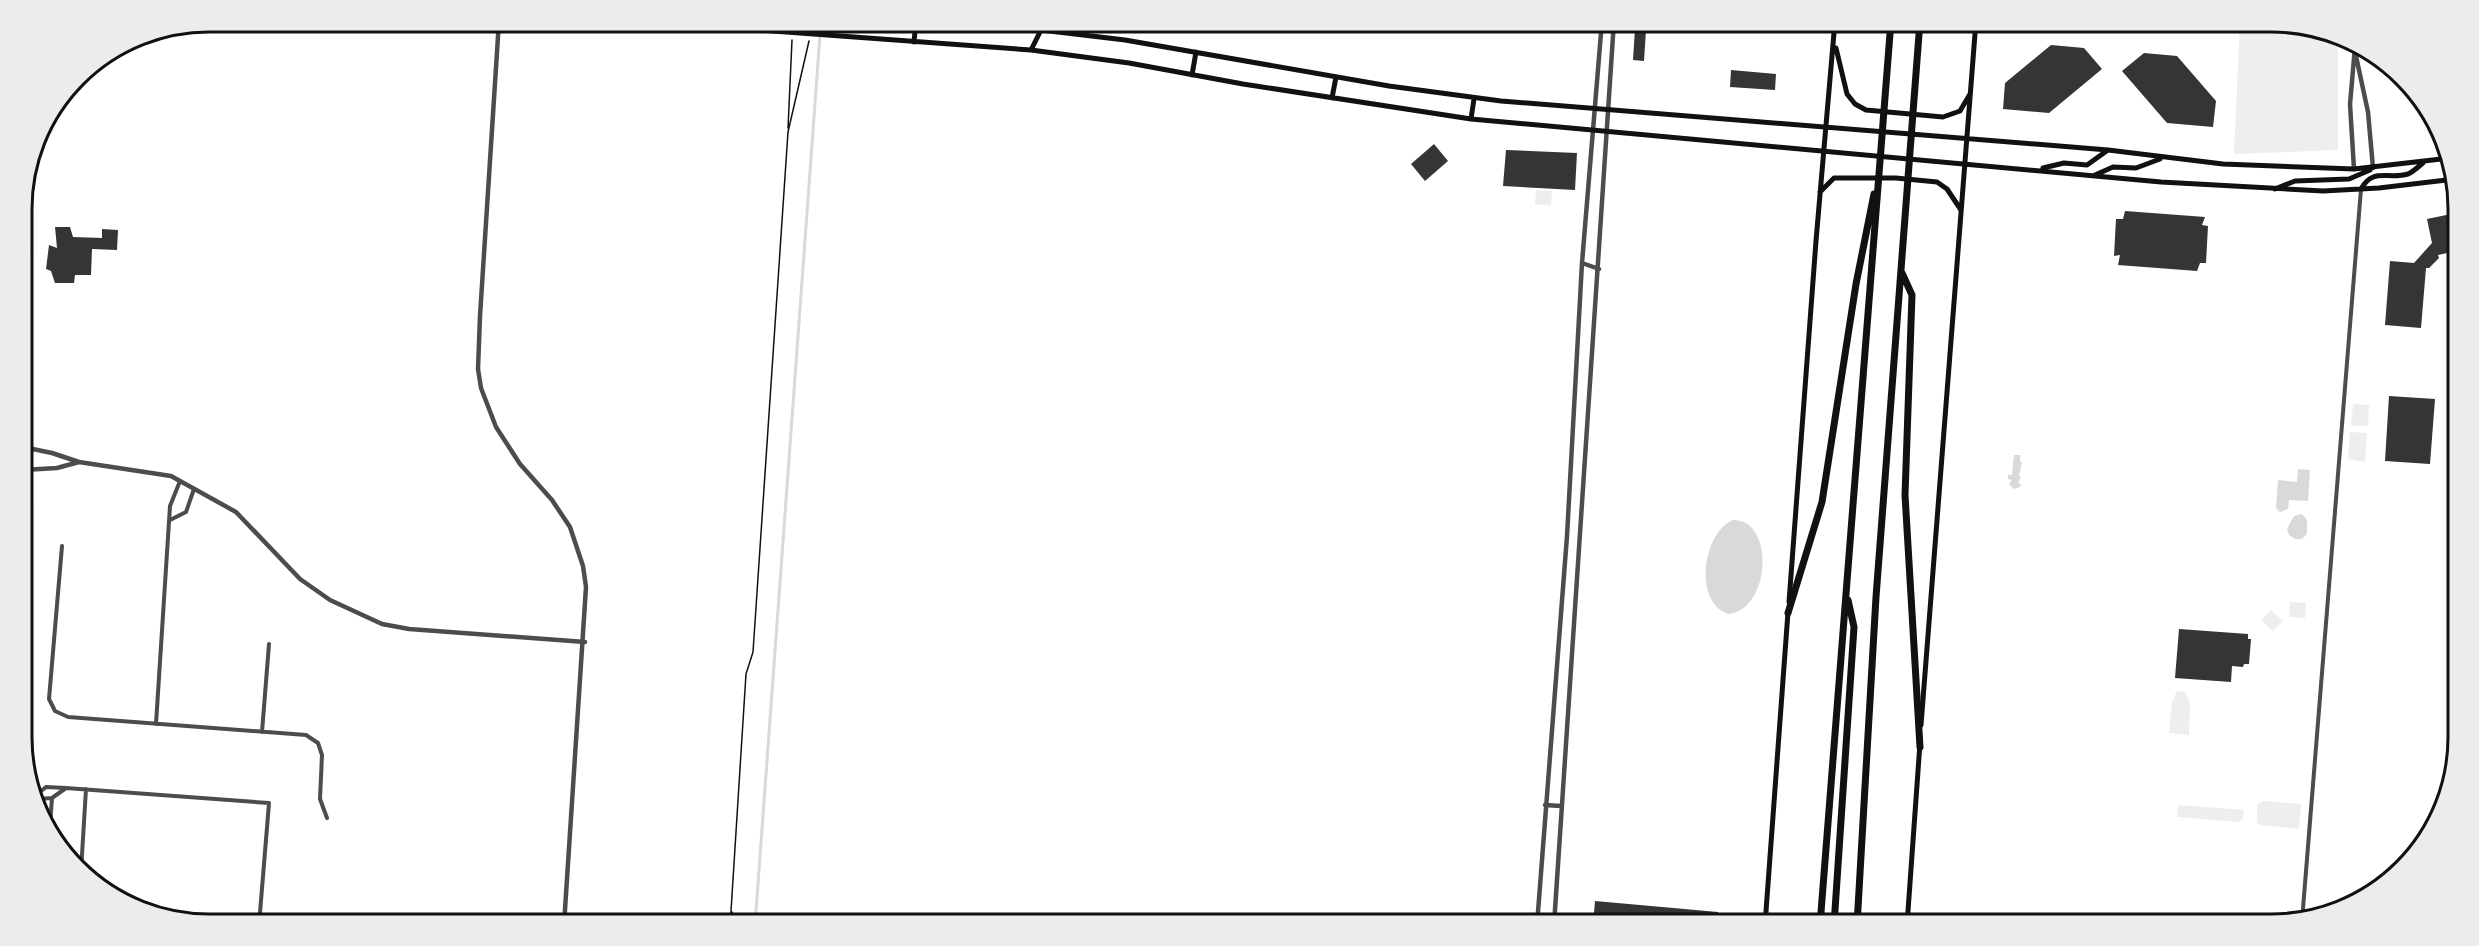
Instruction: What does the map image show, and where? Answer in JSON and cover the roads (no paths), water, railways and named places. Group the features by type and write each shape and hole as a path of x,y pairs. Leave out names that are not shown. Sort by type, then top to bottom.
{"highway":[{"path":"1821,914 1875,198 1890,32"},
{"path":"1858,914 1876,597 1919,32"},
{"path":"1788,613 1822,502 1856,284 1875,198"},
{"path":"1901,270 1912,295 1905,495 1920,747"},
{"path":"1835,914 1854,627 1846,592"}],"main road":[{"path":"787,32 1031,50 1129,63 1471,120 1824,152 2161,182 2273,189 2361,189 2445,180"},
{"path":"915,32 915,42"},
{"path":"1031,50 1040,32"},
{"path":"1058,32 1125,40 1474,99 2108,150 2223,164 2354,170 2440,160"},
{"path":"1766,914 1820,192 1834,32"},
{"path":"1908,914 1975,32"},
{"path":"1834,43 1842,67 1846,94 1854,104 1866,110 1943,117 1960,111 1971,94"},
{"path":"1192,75 1196,52"},
{"path":"1332,98 1336,77"},
{"path":"1471,120 1474,99"},
{"path":"2037,170 2064,163 2087,165 2108,150"},
{"path":"2094,175 2113,167 2136,168 2162,158"},
{"path":"2361,189 2366,180 2373,176 2409,174 2425,162"},
{"path":"2273,189 2295,181 2349,179 2373,168"},
{"path":"1820,192 1834,178 1896,178 1937,182 1947,189 1961,210"}],"street":[{"path":"498,32 480,316 478,369 481,388 496,427 520,464 552,500 570,527 583,566 586,587 585,642 565,914"},
{"path":"1538,914 1567,536 1582,263 1601,32"},
{"path":"1555,914 1614,32"},
{"path":"2354,170 2350,104 2355,53"},
{"path":"2356,54 2368,112 2373,168"},
{"path":"2303,911 2361,189"},
{"path":"1582,263 1599,270"},
{"path":"1574,421 1589,422"},
{"path":"32,449 79,462 171,476 236,512 300,579 330,600 382,624 409,629 585,642"},
{"path":"32,469 57,468 79,462"},
{"path":"156,724 170,506 180,481"},
{"path":"170,520 186,512 194,489"},
{"path":"1567,536 1580,537"},
{"path":"62,546 49,699 55,711 68,717 306,735 318,743 322,755 320,799 327,818"},
{"path":"262,732 269,644"},
{"path":"1556,676 1570,678"},
{"path":"40,793 46,787 269,803 260,914"},
{"path":"42,797 52,798 66,788"},
{"path":"82,861 86,789"},
{"path":"51,817 52,798"},
{"path":"1545,805 1561,806"}],"waterway":[{"path":"756,914 820,32"}]}
